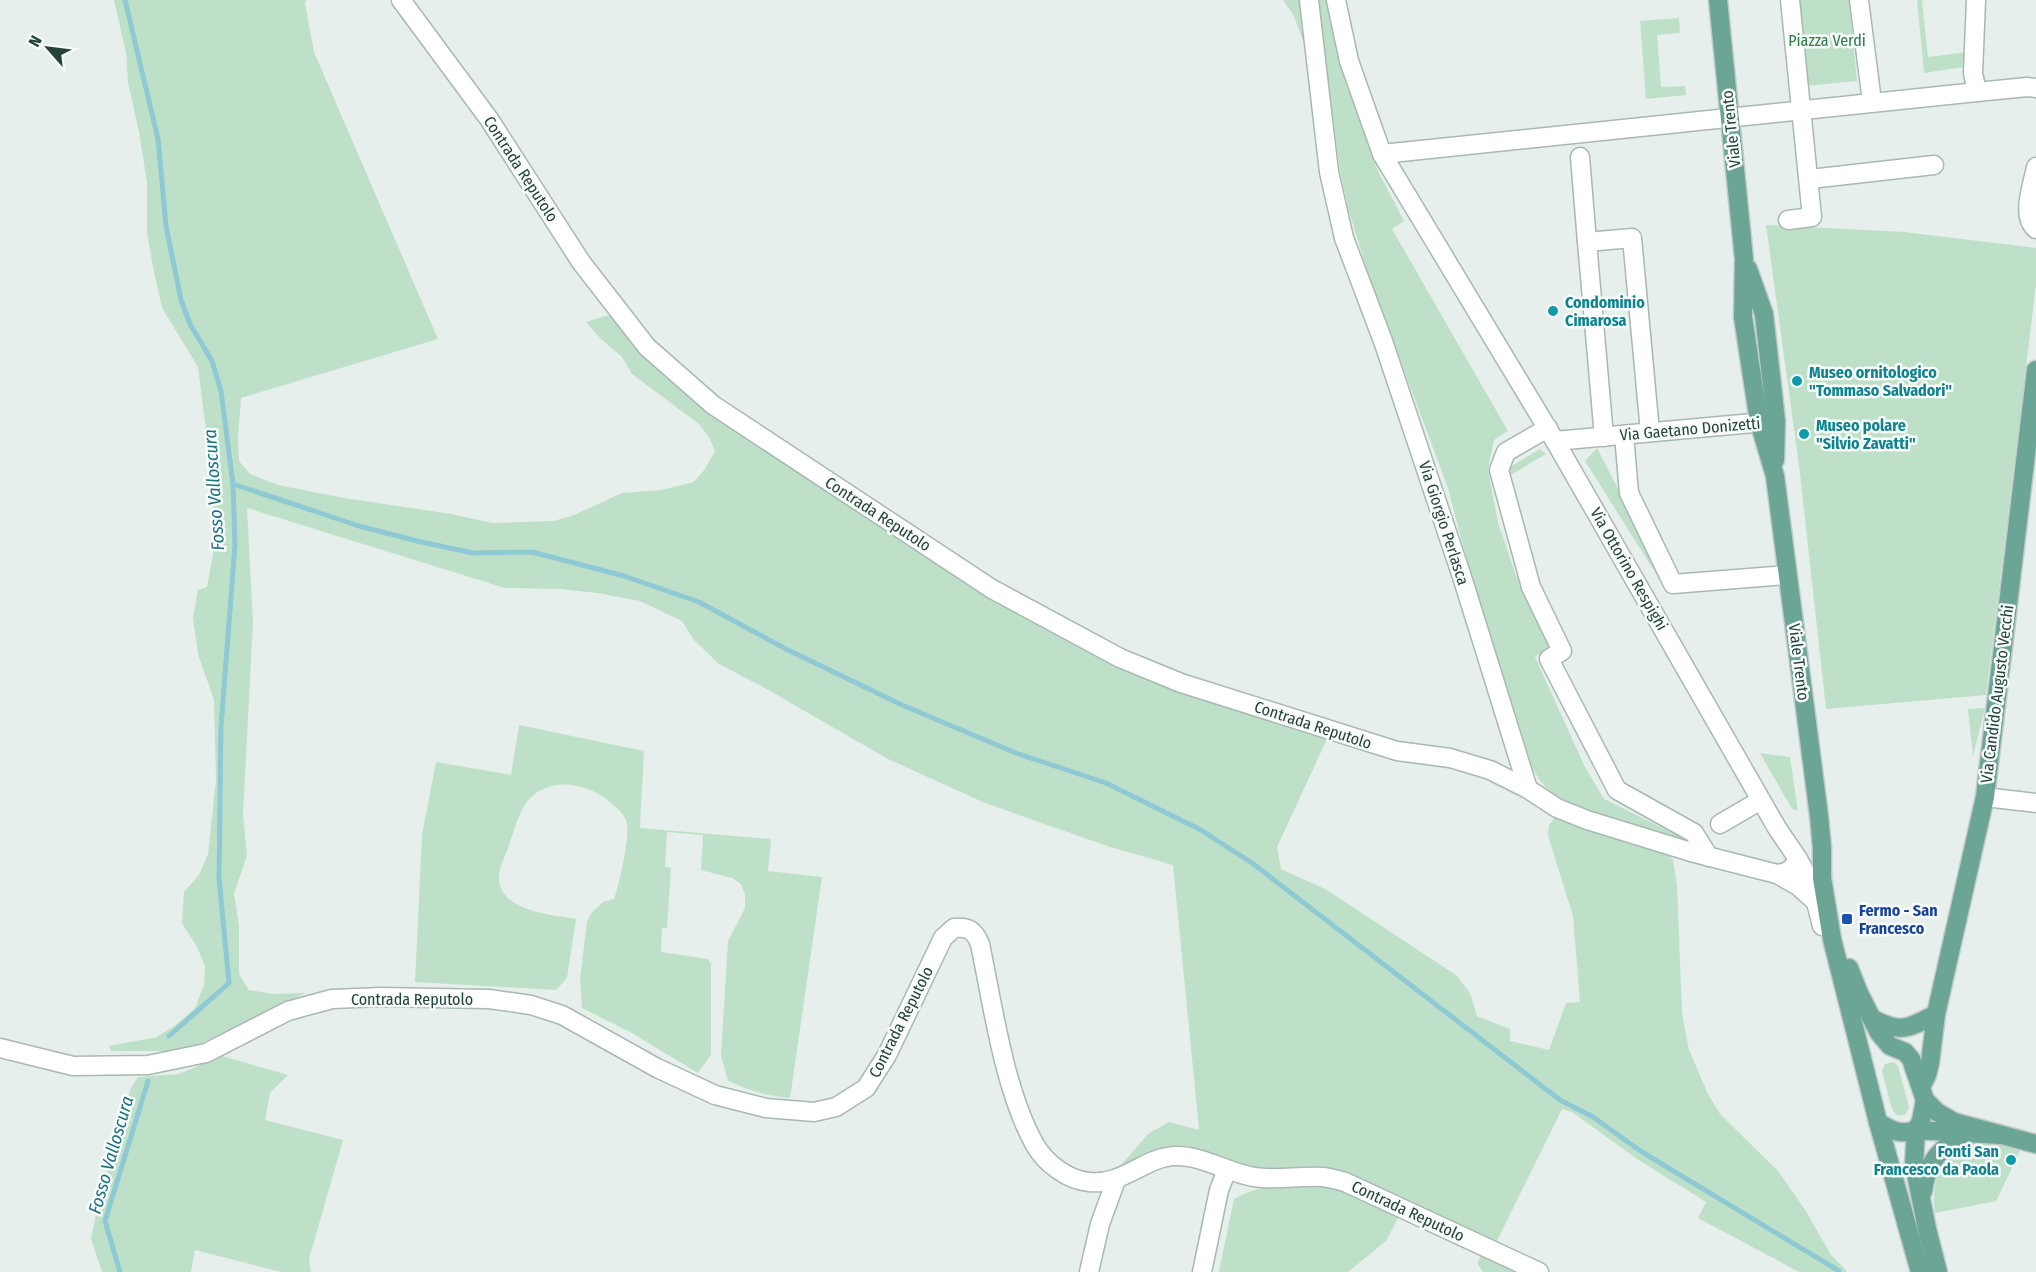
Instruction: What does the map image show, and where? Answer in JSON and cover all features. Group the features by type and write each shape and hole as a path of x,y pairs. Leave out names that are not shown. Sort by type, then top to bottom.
{"main road":[{"name":"Viale Trento","path":"1718,0 1744,259 1764,314 1768,422 1822,848 1822,878 1832,939 1846,996 1920,1272"},
{"name":"Via Candido Augusto Vecchi","path":"1923,1094 1930,1063 1936,1014 1985,797 2036,370"},
{"name":"Viale Trento","path":"1822,848 1838,933 1859,993 1879,1033 1911,1059 1923,1094"},
{"path":"1871,1018 1889,1028 1903,1029 1936,1014"},
{"path":"1865,1071 1872,1055 1883,1047 1894,1047 1916,1035 1936,1014"},
{"path":"1923,1094 1921,1122 1916,1130 1914,1164 1938,1272"},
{"path":"1923,1094 1938,1112 1954,1122 2036,1144"},
{"path":"1878,1122 1897,1133 1916,1130 2001,1135"},
{"path":"1922,1205 1928,1167 1938,1152 1952,1141 1970,1134"}],"street":[{"name":"Contrada Reputolo","path":"401,0 489,119 581,262 647,347 713,405 992,589 1120,658 1181,683 1396,751 1450,758 1490,770 1528,789"},
{"name":"Via Giorgio Perlasca","path":"1309,0 1329,172 1344,238 1390,363 1463,580 1528,789"},
{"name":"Via Ottorino Respighi","path":"1336,0 1349,61 1382,154 1552,434 1761,800 1798,859 1811,883 1825,940 1846,996"},
{"path":"1788,220 1812,217 1810,179 1790,0"},
{"path":"1859,0 1872,102"},
{"path":"1976,0 1973,73 1977,92"},
{"path":"1382,154 1872,102 2036,88"},
{"name":"Via Gaetano Donizetti","path":"1580,158 1604,436"},
{"path":"1810,179 1934,165"},
{"path":"2036,167 2029,204 2029,217 2032,226 2036,229"},
{"path":"1587,242 1632,238 1650,432"},
{"name":"Via Gaetano Donizetti","path":"1552,434 1624,435 1768,422"},
{"path":"1552,434 1506,452 1499,470 1531,587 1562,651 1549,659 1617,790 1694,833 1709,857"},
{"path":"1624,435 1629,493 1673,584 1787,574"},
{"path":"1528,789 1557,808 1587,820 1709,857 1777,874 1798,886 1817,903"},
{"path":"1985,797 2036,803"},
{"path":"1720,824 1761,800"},
{"path":"1777,874 1791,870 1798,859"},
{"name":"Contrada Reputolo","path":"0,1048 73,1066 148,1065 206,1053 288,1011 332,999 381,997 489,999 531,1005 562,1015 657,1068 715,1095 766,1108 814,1112 836,1107 866,1088 886,1056 944,938 954,928 965,927 975,932 980,944 1002,1052 1020,1113 1036,1147 1055,1168 1074,1179 1091,1183 1116,1180 1161,1159 1176,1156 1194,1159 1255,1178 1322,1177 1345,1182 1539,1272"},
{"path":"1202,1272 1219,1190 1227,1170"},
{"path":"1089,1272 1100,1224 1116,1180"}],"green space":[{"path":"114,0 307,0 305,3 314,52 438,339 241,398 239,461 250,474 278,485 493,523 554,521 574,515 622,493 661,490 694,482 705,469 715,451 710,439 699,424 632,374 622,357 586,322 609,315 670,380 704,406 954,575 1031,621 1116,664 1327,739 1277,847 1281,869 1327,890 1456,975 1470,993 1477,1016 1510,1029 1510,1041 1549,1050 1566,1003 1580,1002 1573,916 1548,836 1549,825 1555,817 1666,851 1673,860 1677,885 1682,1012 1689,1050 1708,1094 1720,1114 1778,1171 1804,1208 1831,1255 1846,1272 1799,1272 1698,1218 1706,1202 1637,1159 1572,1112 1562,1109 1496,1243 1334,1169 1269,1170 1224,1160 1187,1146 1170,1146 1148,1153 1128,1166 1104,1175 1121,1165 1148,1134 1169,1122 1199,1130 1173,865 1110,847 985,803 888,759 719,664 694,640 682,621 640,601 560,589 505,588 247,508 253,622 243,814 247,856 234,894 239,925 239,974 249,990 274,994 306,993 202,1043 172,1051 111,1051 109,1046 157,1037 177,1024 195,1008 204,985 205,966 197,947 182,923 184,892 199,875 208,854 216,780 214,700 198,654 193,618 198,590 207,587 213,554 213,488 198,367 162,308 147,233 147,183 128,82 126,53"},
{"path":"1283,0 1300,0 1312,64 1293,14"},
{"path":"1317,0 1326,0 1345,80 1378,171 1404,221 1392,229 1508,431 1494,440 1488,469 1498,523 1520,587 1552,645 1535,657 1585,767 1604,799 1689,841 1611,820 1571,804 1555,795 1543,784 1531,764 1469,569 1448,488 1368,274 1349,211 1340,171"},
{"name":"Piazza Verdi","path":"1796,0 1849,0 1857,81 1805,86"},
{"path":"1917,0 1922,0 1928,57 1968,52 1964,67 1924,73"},
{"path":"1679,18 1680,33 1657,35 1661,87 1685,86 1686,95 1646,99 1640,21"},
{"path":"1766,225 1904,232 2036,248 2036,285 1986,695 1826,709 1799,465"},
{"path":"1597,448 1667,584 1665,588 1585,461"},
{"path":"1540,449 1546,454 1509,476 1510,467"},
{"path":"1985,708 1973,756 1968,709"},
{"path":"519,725 644,751 640,828 771,839 768,871 822,877 790,1098 758,1092 728,1081 721,1055 728,941 745,908 745,894 741,884 732,878 701,870 703,835 667,832 665,867 671,868 667,928 662,928 661,952 708,959 711,964 711,1055 698,1073 630,1032 582,1008 580,980 587,921 592,912 603,902 614,899 624,861 628,829 624,817 615,807 602,796 582,787 550,786 531,797 518,818 499,873 501,888 507,897 517,904 541,913 576,919 567,978 556,990 415,982 422,835 436,762 511,775"},
{"path":"1760,753 1790,757 1798,811 1792,809"},
{"path":"222,1056 288,1075 270,1093 265,1120 343,1140 309,1259 311,1272 282,1272 195,1250 191,1272 102,1272 91,1239 98,1204 130,1090 138,1077 179,1074"},
{"path":"1894,1062 1898,1066 1909,1107 1906,1114 1902,1115 1896,1114 1892,1109 1882,1071 1885,1064"},
{"path":"1975,1141 2005,1143 2022,1147 1996,1201 1935,1213 1935,1186 1940,1169 1957,1149"},
{"path":"1323,1181 1401,1212 1386,1241 1348,1272 1219,1272 1234,1199 1266,1187"},
{"path":"1481,1256 1519,1272 1483,1272 1477,1263"}],"waterway":[{"name":"Fosso Valloscura","path":"125,0 158,139 166,226 181,300 190,324 212,361 221,391 233,484 235,545 221,726 219,878 229,983 169,1036"},
{"path":"233,484 359,526 417,541 473,553 532,552 624,576 699,602 786,649 902,705 1016,753 1106,783 1201,830 1252,863 1560,1100 1593,1117 1642,1152 1839,1271"},
{"name":"Fosso Valloscura","path":"120,1272 105,1221 148,1081"}],"place":[{"name":"Condominio Cimarosa","path":"1553,311"},
{"name":"Museo ornitologico \"Tommaso Salvadori\"","path":"1797,381"},
{"name":"Museo polare \"Silvio Zavatti\"","path":"1804,434"},
{"name":"Fermo - San Francesco","path":"1847,919"},
{"name":"Fonti San Francesco da Paola","path":"2011,1160"}]}
